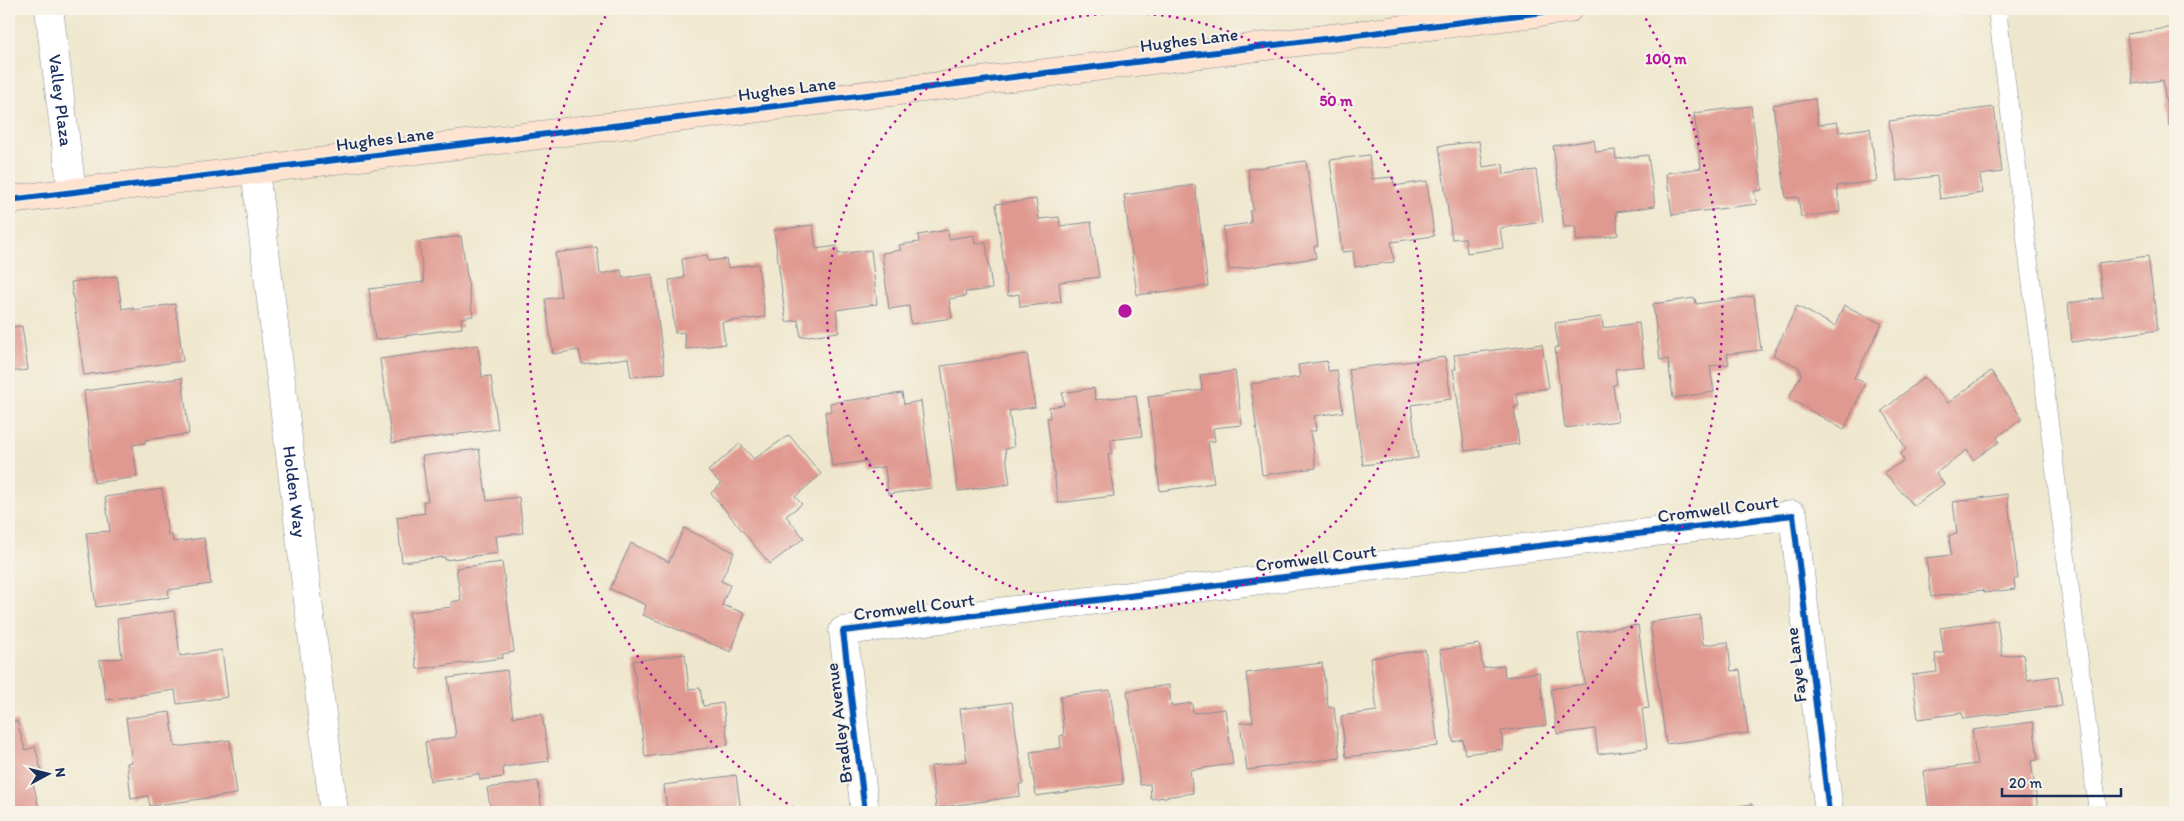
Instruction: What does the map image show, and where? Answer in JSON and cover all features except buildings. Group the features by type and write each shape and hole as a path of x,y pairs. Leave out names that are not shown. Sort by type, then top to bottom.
{"street":[{"name":"Valley Plaza","path":"49,9 72,192"},
{"name":"Hughes Lane","path":"9,200 1568,9"},
{"name":"Holden Way","path":"255,170 334,812"},
{"name":"Cromwell Court","path":"843,631 1793,515"},
{"name":"Faye Lane","path":"1793,515 1829,812"},
{"name":"Bradley Avenue","path":"843,631 865,812"}],"lane":[{"path":"1997,9 2098,812"}],"cycle path":[{"path":"9,200 1568,9"},
{"path":"865,812 843,631 1793,515 1829,812"}]}
